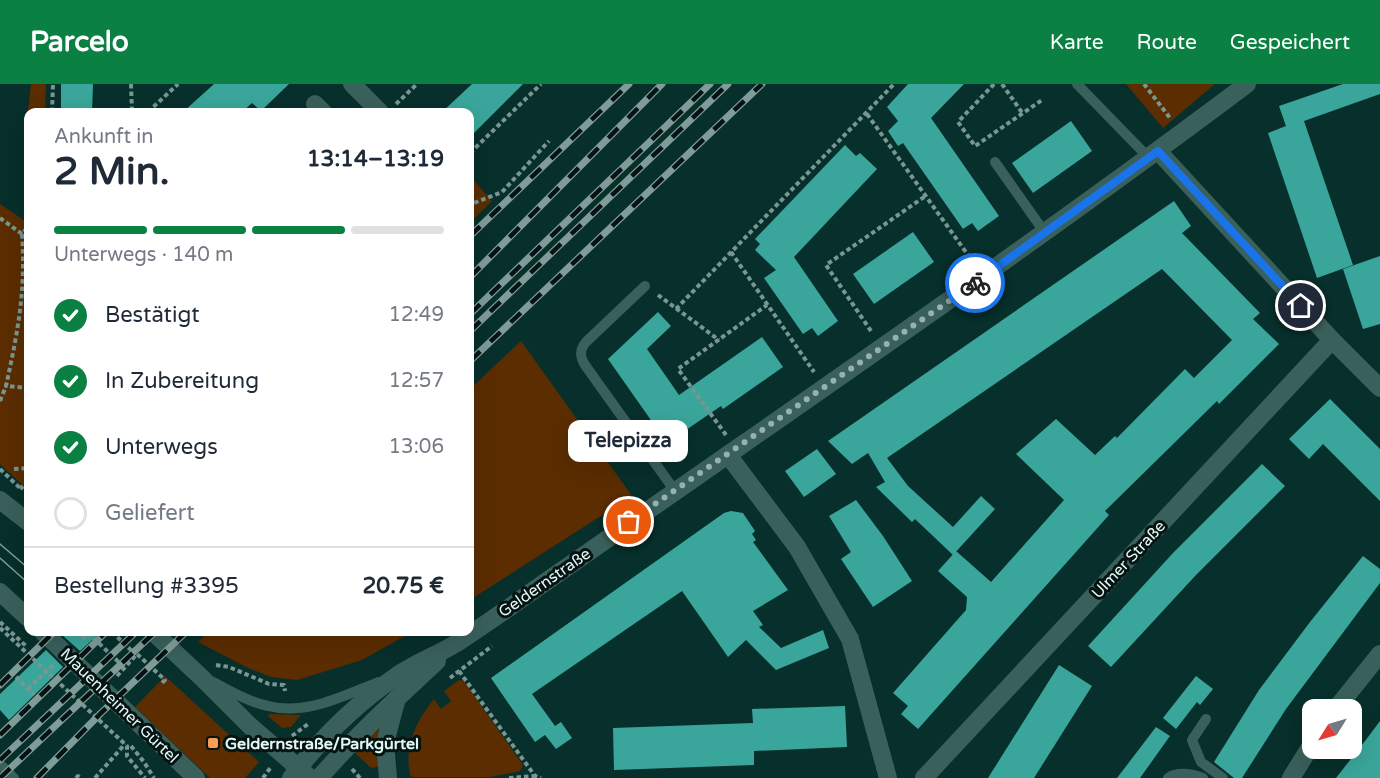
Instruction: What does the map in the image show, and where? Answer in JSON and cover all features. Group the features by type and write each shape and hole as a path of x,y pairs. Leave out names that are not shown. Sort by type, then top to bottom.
{"street":[{"path":"352,84 387,108"},
{"name":"Geldernstraße","path":"474,632 1045,233 1247,84"},
{"path":"1154,154 1380,388"},
{"name":"Ulmer Straße","path":"924,778 1332,340"},
{"path":"732,452 797,547 850,639 888,778"},
{"path":"1,500 24,519"},
{"path":"0,592 24,614"},
{"name":"Mauenheimer Gürtel","path":"47,636 196,778"},
{"path":"157,636 300,775"},
{"name":"Geldernstraße","path":"319,778 398,697 468,636"},
{"name":"Geldernstraße","path":"300,775 342,721 399,674 458,643"},
{"path":"1344,699 1380,654"},
{"path":"388,778 385,743 398,697"},
{"path":"172,754 178,778"},
{"path":"1291,778 1303,759"}],"lane":[{"path":"1077,84 1154,154"},
{"path":"995,162 1045,233"},
{"path":"645,286 586,342 582,347 581,356 585,365 675,491"},
{"path":"201,677 268,706 296,709 333,700 399,674"},
{"path":"1206,719 1192,740 1201,762 1223,778"},
{"path":"0,764 14,778"},
{"path":"1168,778 1173,774 1188,774 1203,778"}],"path":[{"path":"52,108 53,84"},
{"path":"131,84 132,108"},
{"path":"152,108 178,84"},
{"path":"389,108 417,84"},
{"path":"474,149 541,84"},
{"path":"676,309 894,84"},
{"path":"994,84 958,122 975,146 1042,100"},
{"path":"1002,84 1023,114"},
{"path":"1144,84 1181,133"},
{"path":"867,114 984,276"},
{"path":"474,203 502,192 549,141"},
{"path":"882,347 826,265 927,195"},
{"path":"0,218 24,230"},
{"path":"731,252 824,387"},
{"path":"0,401 6,386 19,330 24,291"},
{"path":"660,297 719,340"},
{"path":"732,452 678,369 767,305"},
{"path":"6,386 24,388"},
{"path":"0,468 24,491"},
{"path":"14,469 24,468"},
{"path":"0,622 127,746 127,756 145,778"},
{"path":"0,628 24,647"},
{"path":"93,636 124,668"},
{"path":"116,636 133,652"},
{"path":"450,678 494,644"},
{"path":"112,681 137,654 165,680 161,684"},
{"path":"214,664 229,667 262,682 284,685 285,691"},
{"path":"459,671 535,776"},
{"path":"16,677 34,695"},
{"path":"28,689 35,683"},
{"path":"94,778 125,744"},
{"path":"131,746 154,778"},
{"path":"509,778 535,776 541,778"}],"shaded area":[{"path":"31,84 46,84 45,108 28,108"},
{"path":"1126,84 1215,84 1163,128"},
{"path":"474,181 492,201 474,219"},
{"path":"0,204 24,220 24,486 0,464"},
{"path":"521,341 632,496 474,597 474,385"},
{"path":"205,636 405,636 362,660 297,680 271,677 248,668 198,642"},
{"path":"165,676 259,762 245,778 210,778 135,707"},
{"path":"459,680 464,681 523,765 520,771 490,777 413,777 410,775 410,744 417,725 434,699 441,709 451,701 444,691"},
{"path":"269,714 301,715 291,727 282,728 268,716"},
{"path":"381,724 378,767 371,768 353,751"}],"building":[{"path":"61,84 93,84 92,108 61,108"},
{"path":"214,84 289,84 264,108 258,108 252,103 246,108 187,108"},
{"path":"472,84 523,84 474,133 474,108 446,108"},
{"path":"908,84 964,84 931,118 999,216 978,231 972,223 963,229 903,143 898,146 888,131 898,121 887,107"},
{"path":"1343,84 1380,84 1380,94 1304,121 1353,265 1317,278 1268,133 1286,126 1279,106"},
{"path":"1071,121 1092,151 1033,193 1012,163"},
{"path":"845,145 856,156 860,153 877,169 794,257 838,321 818,336 812,328 803,334 764,278 776,270 755,250 760,244 755,239"},
{"path":"1174,201 1191,226 1182,233 1260,313 1253,319 1279,344 1219,404 1217,401 1105,511 1109,515 918,729 901,714 908,706 893,693 966,610 967,597 938,571 953,555 915,519 912,522 876,487 885,482 868,453 852,464 828,441","holes":["1162,269 1232,340 1194,378 1185,369 1117,438 1115,436 1095,455 1056,419 1016,454 1064,500 991,582 956,551 995,509 981,496 953,527 908,486 887,458"]},
{"path":"913,232 934,262 874,304 853,274"},
{"path":"1380,256 1380,324 1363,329 1343,269"},
{"path":"658,312 671,326 647,349 679,395 762,337 783,367 723,409 721,406 667,443 608,359"},
{"path":"1330,399 1380,449 1380,501 1323,444 1309,459 1289,439"},
{"path":"817,449 836,474 804,497 785,471"},
{"path":"1262,464 1285,486 1196,575 1111,667 1088,646 1173,553"},
{"path":"856,500 912,581 873,607 841,559 851,552 829,516"},
{"path":"731,511 743,513 755,531 752,534 756,540 753,542 788,590 753,611 763,625 759,627 781,648 823,630 829,648 776,670 746,640 728,657 682,591 532,694 555,726 561,722 572,738 556,749 545,735 535,742 491,678 724,513"},
{"path":"1363,556 1380,569 1380,583 1286,709 1242,778 1234,778 1214,762 1259,690"},
{"path":"63,636 97,636 80,651"},
{"path":"46,650 63,667 9,720 0,710 0,694"},
{"path":"1059,665 1092,686 1034,778 988,778"},
{"path":"1196,676 1213,689 1200,705 1197,702 1176,729 1163,718"},
{"path":"845,706 847,747 754,751 754,765 614,770 613,728 753,723 752,709"},
{"path":"1380,721 1380,778 1336,778 1351,759 1362,759 1362,745"},
{"path":"1156,727 1170,736 1140,778 1117,778"}],"tram line":[{"path":"0,544 24,565"},
{"path":"0,558 24,579"}],"railway":[{"path":"474,232 629,84"},
{"path":"474,273 662,84"},
{"path":"474,310 710,84"},
{"path":"474,327 728,84"},
{"path":"474,357 762,84"},
{"path":"0,685 50,636"},
{"path":"0,735 102,636"},
{"path":"0,760 132,636"},
{"path":"0,778 151,636"},
{"path":"37,778 182,636"}],"way so far":[{"path":"629,522 975,283"}],"place":[{"name":"Telepizza","path":"629,522"},
{"name":"Geldernstraße/Parkgürtel","path":"213,743"}],"route":[{"path":"975,283 1158,151 1301,306"}]}
